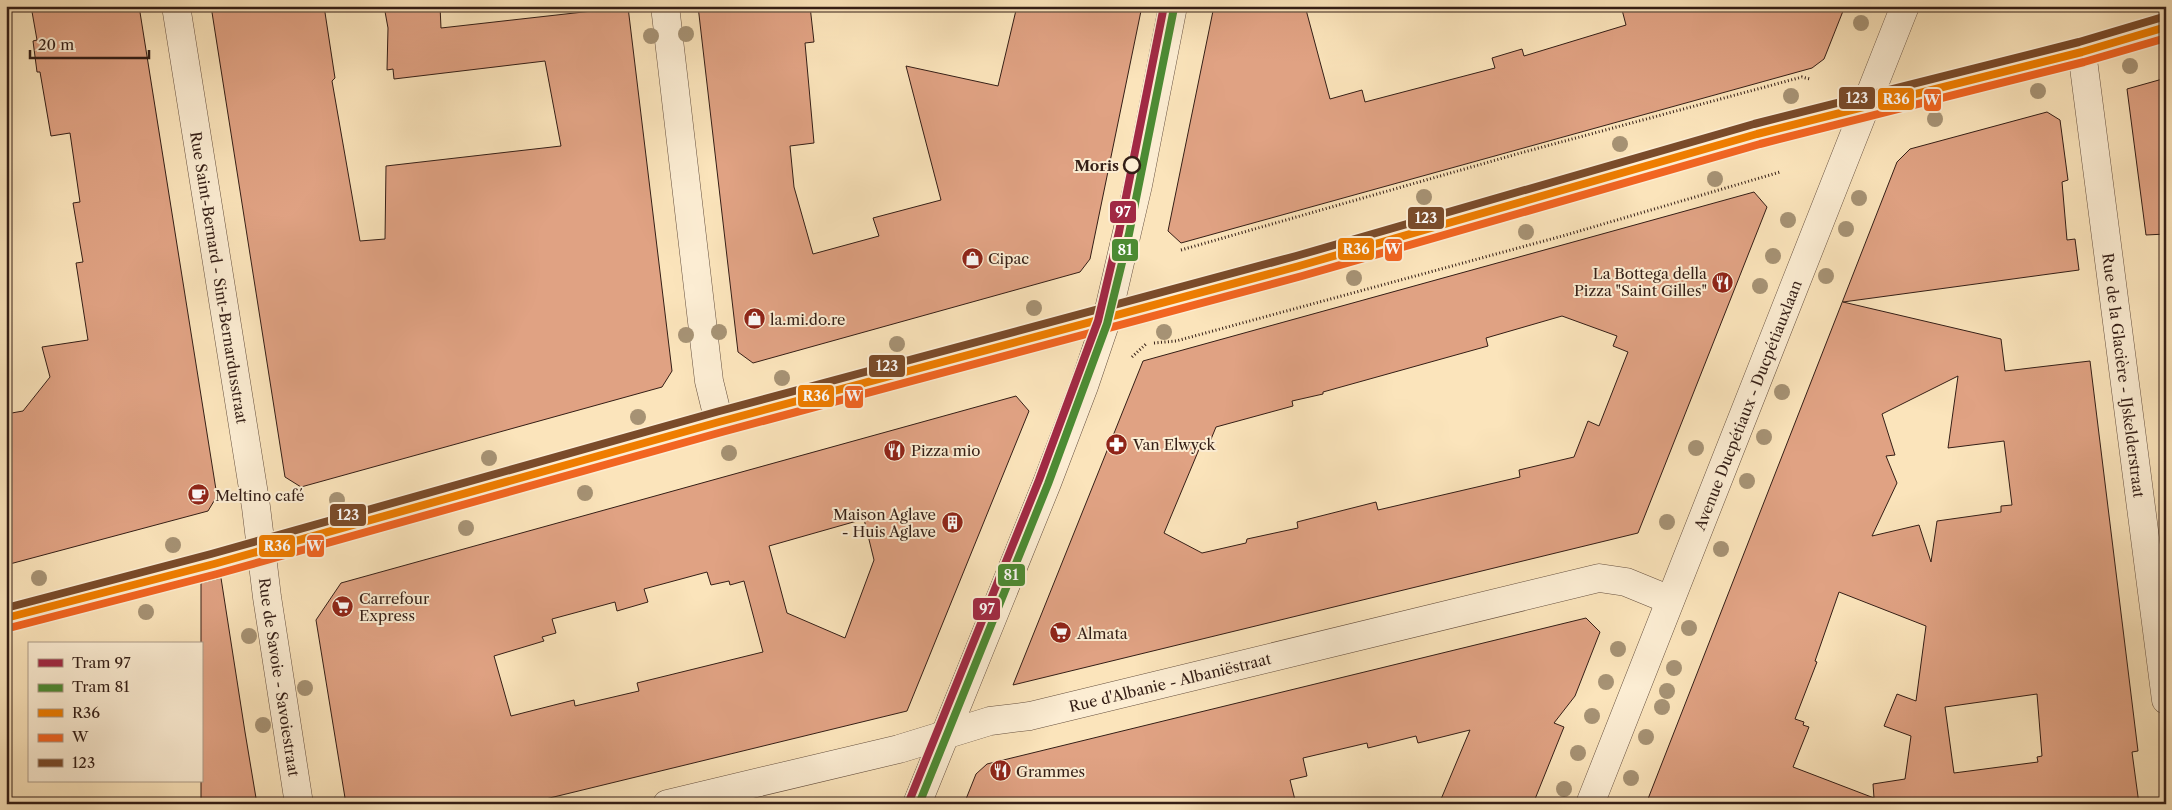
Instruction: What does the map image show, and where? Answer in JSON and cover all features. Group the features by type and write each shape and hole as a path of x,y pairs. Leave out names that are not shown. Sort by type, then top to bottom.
{"street":[{"name":"Rue Saint-Bernard - Sint-Bernardusstraat","path":"176,6 262,550"},
{"path":"665,6 709,381 719,422"},
{"path":"917,804 1084,386 1107,318 1138,184 1173,6"},
{"name":"Avenue Ducpétiaux - Ducpétiauxlaan","path":"1590,804 1905,6"},
{"path":"6,618 262,550 719,422 1299,266 1758,134 2082,52 2166,27"},
{"name":"Rue de la Glacière - IJskelderstraat","path":"2082,52 2166,700"},
{"name":"Rue de Savoie - Savoiestraat","path":"262,550 299,804"},
{"name":"Rue d'Albanie - Albaniëstraat","path":"667,804 892,751 990,721 1030,716 1600,578 1626,582 1670,600"}],"path":[{"path":"1181,250 1524,152 1802,77 1810,79"},
{"path":"1146,344 1176,341 1566,235 1780,172"}],"building":[{"path":"31,6 139,6 217,496 208,511 6,565 6,414 23,411 50,377 42,347 88,340 76,263 83,262 73,203 80,202 70,133 51,136 40,72 37,72 33,41 37,40"},
{"path":"211,6 324,6 335,78 332,81 360,241 385,239 386,166 561,146 545,61 394,79 393,69 387,70 388,28 384,6 440,6 441,28 628,7 672,371 662,387 301,487 285,477"},
{"path":"698,6 810,6 814,42 805,43 814,143 790,146 794,187 813,254 879,236 873,218 941,200 906,66 998,86 1017,6 1142,6 1090,259 1080,272 753,363 738,352"},
{"path":"1214,6 1305,6 1330,99 1362,90 1365,102 1495,68 1492,58 1522,49 1524,56 1626,25 1621,6 1845,6 1824,59 1812,68 1181,243 1168,231"},
{"path":"2166,78 2166,234 2146,235 2127,89"},
{"path":"2047,112 2060,120 2068,180 2062,182 2067,240 2075,239 2079,270 1843,302 2001,339 2005,371 2090,361 2138,751 2132,752 2139,804 1646,804 1897,162 1910,149","holes":["1958,376 1948,448 2004,441 2012,505 2001,506 2001,512 1937,521 1931,562 1919,525 1872,536 1897,483 1886,456 1895,455 1882,414","1839,592 1926,626 1916,701 1897,694 1884,726 1911,736 1905,779 1873,784 1874,798 1793,767 1809,727 1803,725 1804,722 1795,719 1817,662 1815,661","2037,694 2042,756 2037,757 2038,762 1954,773 1945,707"]},
{"path":"1754,192 1767,207 1638,533 1013,685 1143,361","holes":["1562,316 1617,336 1613,346 1628,352 1599,426 1588,421 1574,457 1519,470 1520,477 1378,510 1376,502 1297,522 1298,528 1247,539 1246,543 1202,553 1164,533 1200,447 1207,449 1216,427 1293,406 1292,401 1323,394 1323,392 1488,346 1486,338"]},
{"path":"1016,396 1029,411 907,711 525,804 346,804 316,620 341,583","holes":["864,519 874,560 845,638 787,613 769,546","707,572 711,585 729,581 730,585 744,581 763,652 637,683 639,691 575,706 574,700 511,716 494,656 544,641 542,637 556,633 552,619 615,602 617,611 648,602 644,589"]},
{"path":"221,578 257,804 201,804 201,583"},
{"path":"1586,618 1600,632 1575,696 1554,723 1564,727 1533,804 1439,804 1470,730 1418,743 1416,736 1368,748 1367,743 1303,758 1307,776 1290,780 1296,804 964,804 976,774 987,764"}],"tram line":[{"name":"97","path":"908,804 1039,480 1098,321 1119,232 1164,6"},
{"name":"81","path":"919,804 1048,484 1107,324 1129,234 1174,8"}],"transit line":[{"name":"123","path":"6,608 211,554 716,412 1296,256 1754,124 2079,42 2163,17"},
{"name":"R36","path":"6,618 214,564 719,422 1299,266 1757,134 2082,52 2166,27"},
{"name":"W","path":"9,628 217,574 722,432 1302,276 1760,144 2084,62 2166,38"}],"place":[{"name":"Moris","path":"1132,165"},
{"name":"Cipac","path":"972,258"},
{"name":"La Bottega della Pizza \"Saint Gilles\"","path":"1723,282"},
{"name":"la.mi.do.re","path":"754,319"},
{"name":"Van Elwyck","path":"1117,444"},
{"name":"Pizza mio","path":"895,450"},
{"name":"Meltino café","path":"199,495"},
{"name":"Maison Aglave - Huis Aglave","path":"952,523"},
{"name":"Carrefour Express","path":"343,607"},
{"name":"Almata","path":"1061,633"},
{"name":"Grammes","path":"1000,771"}]}
